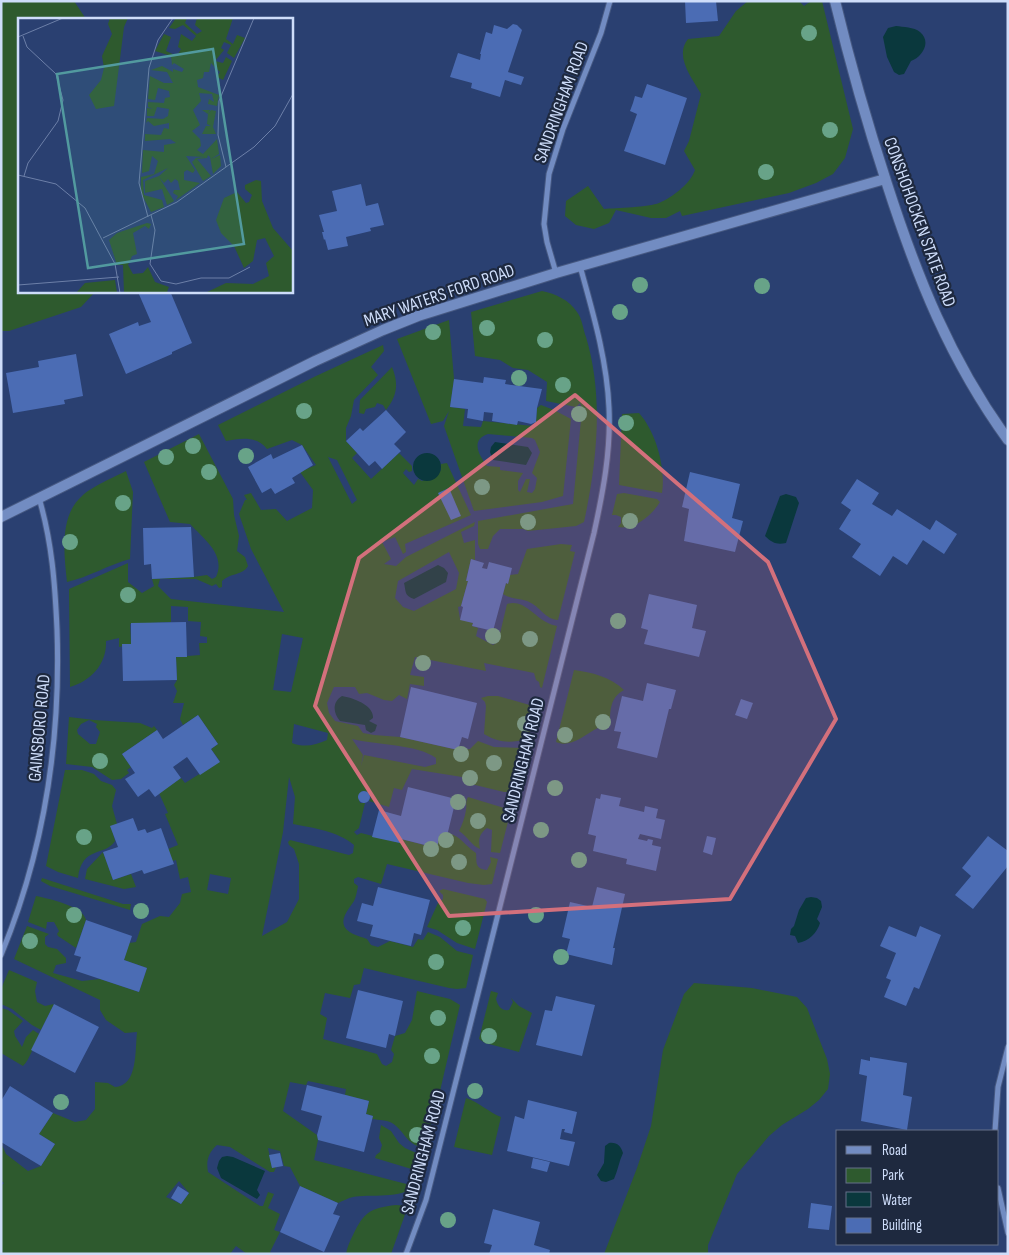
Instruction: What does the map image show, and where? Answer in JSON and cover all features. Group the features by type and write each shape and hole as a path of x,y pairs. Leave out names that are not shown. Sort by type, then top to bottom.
{"street":[{"name":"SANDRINGHAM ROAD","path":"556,273 544,224 549,174 563,129 601,33 610,1"},
{"name":"CONSHOHOCKEN STATE ROAD","path":"835,1 865,116 914,264 949,344 968,380 1008,440"},
{"name":"MARY WATERS FORD ROAD","path":"1,517 315,360 383,330 452,304 885,179"},
{"name":"SANDRINGHAM ROAD","path":"406,1254 426,1200 594,533 604,485 609,436 608,393 599,335 580,266"},
{"name":"GAINSBORO ROAD","path":"1,955 16,920 36,849 52,767 55,735 58,663 55,588 49,538 39,498"},
{"path":"994,1130 998,1087 1008,1047"},
{"path":"999,1192 1008,1233"}],"highlighted area":[{"path":"575,395 768,562 836,719 730,899 449,916 315,706 359,558"}],"green space":[{"path":"1,1 74,1 85,18 18,18 18,292 95,292 81,307 9,331 1,331"},
{"path":"748,1 799,1 804,6 811,1 822,1 853,129 845,158 833,174 816,183 789,193 682,216 680,211 666,218 651,218 616,210 609,223 594,229 576,225 565,216 566,201 588,186 604,209 641,206 659,203 670,197 685,185 693,175 695,170 684,151 689,141 701,94 686,67 683,53 684,46 688,39 719,36 736,11"},
{"path":"542,291 562,298 579,314 592,360 597,406 597,430 589,499 584,522 576,526 528,531 523,529 500,529 493,536 488,549 480,549 478,544 478,521 573,504 582,409 580,403 576,407 546,401 547,382 528,370 513,368 500,360 475,356 471,312"},
{"path":"449,320 454,379 450,407 465,409 463,426 481,427 483,421 533,426 536,422 537,408 541,405 571,419 563,496 542,502 474,511 444,426 449,411 443,421 431,424 397,339","holes":["488,434 532,438 535,440 540,452 532,473 537,478 535,489 532,493 527,492 530,479 526,479 520,492 518,490 518,481 523,473 487,466 479,453 478,444 479,440"]},
{"path":"383,345 384,351 371,367 378,375 354,400 351,416 346,428 346,441 357,453 352,458 371,479 399,453 412,466 412,471 409,472 406,469 403,473 414,485 418,479 422,481 441,470 441,464 447,463 471,515 405,544 406,552 403,554 395,537 382,542 391,559 384,564 396,566 406,557 475,522 474,526 461,532 464,543 475,540 475,560 471,559 466,580 468,581 461,606 458,607 460,619 473,623 472,626 478,628 476,636 493,645 498,642 507,604 513,603 528,608 547,623 557,626 542,688 536,680 534,673 484,663 486,671 415,657 410,675 424,677 424,686 410,684 407,699 399,695 392,701 384,700 367,693 359,694 355,687 334,687 327,703 329,713 335,721 358,726 363,733 400,737 458,750 470,749 478,741 494,747 522,748 526,750 515,792 504,792 471,784 462,777 412,769 402,790 394,788 389,807 369,801 371,798 368,792 362,791 358,796 360,803 365,803 359,828 354,832 357,835 361,833 400,843 401,839 436,848 440,834 447,836 448,833 460,839 476,853 477,864 480,868 487,870 491,862 490,857 498,859 492,884 484,885 387,864 381,884 358,877 354,879 354,883 358,886 356,894 343,920 346,929 367,939 371,945 378,947 390,941 413,947 418,939 423,940 428,932 440,937 457,951 473,955 466,988 449,988 364,968 360,984 354,985 350,998 325,993 320,1014 327,1018 323,1039 377,1054 382,1064 386,1066 392,1062 394,1054 391,1050 395,1036 405,1033 412,1020 417,991 450,999 460,1005 437,1104 424,1148 413,1144 392,1123 372,1119 373,1116 366,1114 369,1101 345,1095 346,1089 308,1081 306,1085 290,1082 283,1111 317,1135 318,1140 314,1160 414,1186 402,1193 353,1197 338,1203 300,1186 290,1167 284,1166 280,1151 268,1148 272,1168 276,1167 274,1172 270,1172 230,1147 217,1145 208,1157 208,1172 260,1206 263,1206 268,1192 274,1194 268,1208 280,1214 274,1230 280,1232 270,1252 273,1254 247,1254 236,1246 230,1254 1,1254 1,1186 4,1183 1,1181 1,1143 6,1154 28,1171 41,1166 55,1144 39,1134 53,1113 75,1122 86,1120 95,1109 95,1082 108,1083 115,1087 128,1081 134,1066 136,1048 137,1032 125,1033 106,1020 100,1010 100,1000 14,959 27,926 49,934 45,937 45,944 48,947 57,949 66,958 66,963 56,965 53,973 82,981 100,979 139,992 147,968 124,960 129,943 136,942 142,924 160,916 169,917 180,903 182,894 191,892 188,877 180,879 176,860 172,861 168,849 178,845 165,814 168,813 159,793 181,778 185,783 220,761 211,749 218,744 198,715 183,725 180,719 184,703 173,703 177,691 174,685 177,680 176,657 200,655 199,643 207,643 207,637 200,636 201,622 188,621 188,607 171,606 171,622 130,624 131,644 119,647 119,638 106,641 106,649 101,664 85,681 70,687 69,589 128,563 128,582 142,593 154,586 152,579 207,575 212,579 216,577 218,562 212,548 190,524 170,522 144,462 199,434 233,499 234,515 239,536 237,551 245,557 248,566 243,571 229,576 222,581 222,587 219,588 216,584 212,586 196,579 160,579 158,586 171,599 284,612 251,549 239,514 245,500 247,500 244,495 251,493 261,510 276,509 287,521 312,508 313,490 300,472 316,465 302,445 292,440 267,449 254,440 226,441 218,425","holes":["328,457 337,460 357,500 352,504","449,552 459,573 456,589 414,611 403,607 395,598 398,581","282,634 303,638 291,692 273,690","294,724 328,733 327,740 323,742 301,745 292,743","352,739 407,747 428,753 436,758 436,764 425,767 364,755 361,766 363,755","289,777 295,797 293,824 341,836 354,845 353,853 349,855 290,840 288,842 289,845 294,849 299,864 299,899 287,922 262,936 283,832","210,874 231,878 228,894 207,890","179,1181 189,1193 181,1204 166,1197"]},
{"path":"392,367 396,379 396,390 393,400 386,410 383,405 377,403 375,407 366,409 364,414 359,413 360,400"},
{"path":"639,413 655,440 661,462 662,493 619,485 622,414"},
{"path":"126,471 133,492 130,559 67,582 64,548 66,525 75,504 91,489"},
{"path":"624,493 657,499 660,502 652,512 637,524 618,527 621,523 621,517 612,515 617,494"},
{"path":"561,544 572,545 570,551 575,552 558,620 546,616 531,603 503,594 510,575 518,574 527,549"},
{"path":"574,670 600,676 619,685 624,690 613,700 610,725 596,729 566,744 556,742"},
{"path":"498,696 533,706 535,713 528,740 505,742 484,734 486,706 481,698"},
{"path":"69,717 140,723 152,728 154,726 157,730 122,754 131,767 127,770 129,773 121,779 112,780 92,767 66,764","holes":["89,720 97,724 96,727 100,732 96,744 90,744 78,734 77,730 81,724"]},
{"path":"65,770 82,770 94,774 101,781 112,785 116,790 112,806 117,824 111,826 115,841 111,846 94,853 84,861 78,878 46,866"},
{"path":"468,797 511,810 500,853 491,852 492,830 487,828 484,830 479,840 480,849 474,846 459,831 465,815"},
{"path":"103,852 113,880 131,874 136,887 124,889 85,879 87,869"},
{"path":"42,878 123,904 131,904 130,910 50,886 41,881"},
{"path":"443,889 485,899 487,902 475,949 457,943 437,930 427,927 438,903 443,899 443,895 439,891"},
{"path":"36,896 73,907 84,915 86,920 76,948 58,936 59,931 54,922 47,922 46,929 28,922"},
{"path":"9,970 37,982 35,991 37,1002 45,1006 54,1004 41,1030 12,1009 1,1004 1,989"},
{"path":"694,983 752,988 797,997 807,1008 827,1059 830,1074 828,1089 808,1109 782,1125 769,1136 737,1174 708,1245 708,1254 604,1254 651,1126 663,1050 684,994"},
{"path":"491,991 498,993 496,999 502,1009 509,1010 513,1002 511,998 519,1006 532,1013 519,1052 485,1043 479,1039"},
{"path":"1,1008 8,1010 23,1021 14,1031 22,1047 26,1037 33,1030 39,1034 30,1056 23,1066 1,1053"},
{"path":"466,1098 501,1117 492,1155 454,1147"},
{"path":"381,1125 391,1131 405,1148 423,1156 418,1171 375,1158 380,1152 382,1145 379,1138"},
{"path":"396,1205 408,1206 391,1254 346,1254 357,1227 369,1212"}],"water":[{"path":"896,26 918,30 925,40 922,53 911,61 904,74 899,75 894,72 887,57 883,37 888,28"},
{"path":"495,442 528,447 532,453 526,465 493,460 490,452"},
{"path":"427,453 437,457 441,467 437,477 427,481 417,477 413,467 417,457"},
{"path":"786,494 796,497 799,503 786,543 777,544 765,536 780,496"},
{"path":"438,565 448,573 446,582 414,599 408,596 404,583"},
{"path":"342,696 357,700 370,709 373,718 369,721 377,725 375,731 371,733 366,730 365,725 340,721 336,715 335,704"},
{"path":"811,897 821,901 822,907 817,919 820,923 812,936 798,943 795,936 790,935 791,929 806,898"},
{"path":"609,1143 618,1145 623,1153 614,1179 606,1182 601,1181 597,1175 604,1163 605,1146"},
{"path":"227,1156 265,1171 257,1190 260,1195 257,1199 221,1178 217,1168 222,1157"}],"building":[{"path":"685,1 716,1 718,21 686,23"},
{"path":"513,24 522,30 508,72 524,77 521,85 505,80 500,97 471,88 472,83 450,77 458,53 480,60 486,32 492,34 494,25 507,29"},
{"path":"647,84 687,98 665,165 624,151 637,114 630,111 635,96 642,98"},
{"path":"361,184 366,206 378,203 384,225 370,228 371,231 346,237 348,246 328,250 319,215 337,211 332,191"},
{"path":"138,292 170,292 192,343 126,374 109,334 138,322 139,326 151,322"},
{"path":"76,354 83,396 64,400 65,404 13,413 6,373 39,367 38,361"},
{"path":"484,377 506,380 505,384 542,389 537,408 536,422 531,424 518,421 517,425 492,421 493,413 484,412 483,421 467,418 468,409 450,407 454,379 483,383"},
{"path":"386,410 406,432 394,444 401,451 382,469 375,461 369,466 346,441 360,428 363,431"},
{"path":"302,445 313,465 292,478 295,483 275,494 271,488 262,493 248,467 271,454 273,459"},
{"path":"690,472 740,484 732,518 743,521 735,552 684,541 689,509 682,507"},
{"path":"857,479 879,493 872,504 892,516 897,509 930,530 936,520 957,534 944,554 923,540 907,565 893,556 880,576 852,557 861,544 839,529 851,510 841,503"},
{"path":"449,488 461,516 451,520 438,493"},
{"path":"191,527 194,577 152,579 151,564 144,565 143,528"},
{"path":"471,559 484,563 482,568 487,569 489,562 512,568 493,631 472,626 473,623 460,620 463,607 461,606 468,581 466,581"},
{"path":"649,594 697,605 692,628 706,631 699,657 644,644 648,630 641,628"},
{"path":"186,622 187,657 176,657 177,680 123,681 122,644 131,644 131,623"},
{"path":"647,683 676,690 671,709 669,709 657,758 617,748 621,732 614,731 622,696 643,701"},
{"path":"411,687 477,703 468,739 462,737 458,750 400,737"},
{"path":"741,699 753,703 747,719 735,715"},
{"path":"198,715 218,744 211,749 220,762 200,775 187,757 173,767 181,778 155,797 149,789 138,797 125,779 135,773 122,754 157,730 163,739"},
{"path":"408,787 456,799 447,836 440,834 437,848 401,839 400,843 372,837 379,810 401,816"},
{"path":"362,791 366,791 370,797 366,803 362,803 358,799 358,795"},
{"path":"601,794 621,798 619,806 644,812 645,806 658,809 656,818 665,820 661,839 640,834 638,839 653,840 652,845 661,847 656,871 626,864 627,859 593,851 596,836 588,834 596,798 600,799"},
{"path":"133,818 138,831 145,829 147,833 161,828 174,864 144,874 142,870 113,880 103,852 118,847 110,826"},
{"path":"707,836 716,838 712,855 703,852"},
{"path":"988,836 1008,851 1008,866 973,909 955,895 971,876 962,868"},
{"path":"378,887 430,900 421,935 414,933 411,946 370,936 373,925 357,921 362,903 373,906"},
{"path":"597,887 625,894 613,948 615,948 612,965 566,954 570,939 562,937 570,902 592,907"},
{"path":"86,920 132,936 124,960 147,968 139,992 76,971 81,957 74,955"},
{"path":"889,926 916,937 920,926 941,935 919,989 914,987 906,1006 884,997 891,980 886,978 896,953 880,946"},
{"path":"358,990 403,1001 395,1036 389,1034 386,1048 346,1038"},
{"path":"556,996 595,1005 582,1056 536,1045 545,1010 552,1011"},
{"path":"54,1004 99,1027 75,1073 31,1050"},
{"path":"870,1057 907,1063 903,1095 912,1097 907,1130 861,1121 867,1076 859,1074 861,1059 870,1061"},
{"path":"307,1085 369,1101 366,1114 373,1116 364,1152 318,1140 317,1135 322,1116 301,1110"},
{"path":"10,1086 53,1113 39,1134 55,1144 41,1166 1,1142 1,1101"},
{"path":"528,1100 577,1112 572,1134 564,1132 565,1129 562,1129 560,1139 575,1142 569,1166 507,1151 515,1116 524,1119"},
{"path":"280,1153 283,1166 272,1168 269,1155"},
{"path":"533,1158 550,1162 547,1172 531,1168"},
{"path":"178,1186 189,1193 181,1204 171,1198"},
{"path":"300,1186 338,1203 333,1214 340,1216 324,1252 280,1232"},
{"path":"811,1203 832,1206 829,1230 808,1228"},
{"path":"493,1209 540,1222 534,1245 550,1250 549,1254 489,1254 492,1245 484,1243"}]}
